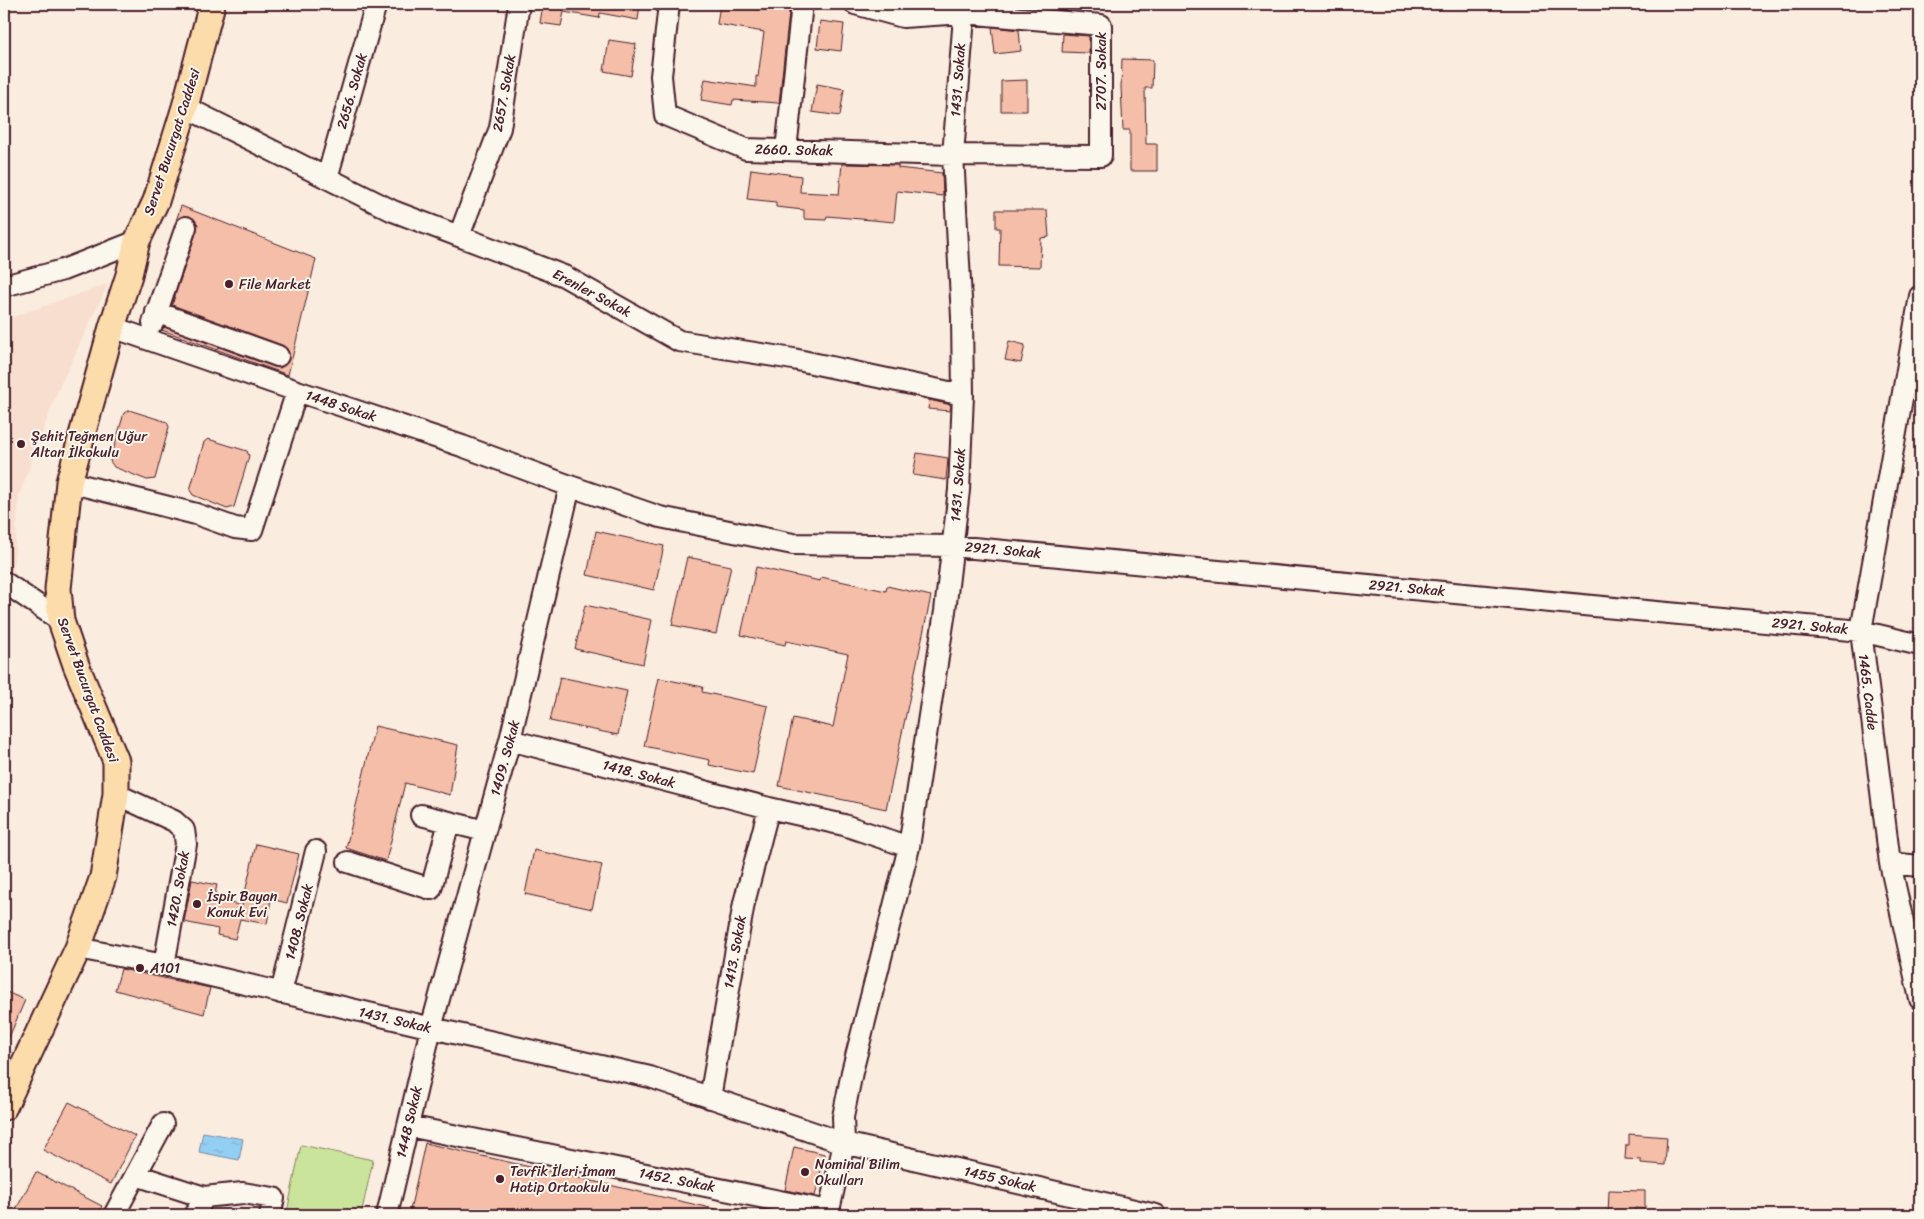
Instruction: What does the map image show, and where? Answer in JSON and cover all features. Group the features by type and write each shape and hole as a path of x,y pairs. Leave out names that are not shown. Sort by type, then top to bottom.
{"main road":[{"name":"Servet Bucurgat Caddesi","path":"4,1107 10,1082 78,948 103,877 116,794 116,761 76,665 61,621 58,589 69,482 112,327 129,275 137,241 155,205 212,4"}],"street":[{"name":"2656. Sokak","path":"327,178 376,4"},
{"name":"2657. Sokak","path":"459,236 500,128 519,4"},
{"name":"2660. Sokak","path":"670,4 661,76 665,116 746,149 953,155 1101,156"},
{"path":"786,150 802,4"},
{"name":"2707. Sokak","path":"854,4 903,17 964,8 1101,25 1101,156"},
{"name":"1431. Sokak","path":"829,1213 844,1143 844,1117 852,1072 909,847 945,611 959,490 962,317 953,155 964,8"},
{"name":"Erenler Sokak","path":"184,107 393,211 564,276 679,342 793,359 962,395"},
{"path":"147,339 186,227"},
{"path":"4,286 63,270 137,241"},
{"name":"1465. Cadde","path":"1920,296 1861,631 1890,863 1920,999"},
{"path":"156,312 278,356"},
{"name":"1448 Sokak","path":"112,327 462,446 660,517 792,544 952,546"},
{"path":"69,482 196,514 236,528 252,530 297,391"},
{"name":"1409. Sokak","path":"430,1028 510,740 570,486"},
{"name":"2921. Sokak","path":"952,546 1861,631 1920,645"},
{"path":"4,582 61,621"},
{"name":"1418. Sokak","path":"510,740 769,808"},
{"name":"1420. Sokak","path":"116,794 174,821 184,830 186,844 164,965"},
{"path":"769,808 844,825 909,847"},
{"name":"1413. Sokak","path":"710,1098 744,903 769,808"},
{"path":"421,815 486,831"},
{"path":"348,862 431,889 449,822"},
{"name":"1408. Sokak","path":"281,993 316,851"},
{"path":"1890,863 1920,866"},
{"name":"1431. Sokak","path":"78,948 164,965 430,1028 650,1077 844,1143"},
{"name":"1448 Sokak","path":"387,1215 430,1028"},
{"path":"114,1215 163,1124"},
{"name":"1452. Sokak","path":"408,1126 829,1213"},
{"name":"1455 Sokak","path":"844,1143 1156,1215"},
{"path":"136,1175 202,1206"},
{"path":"195,1215 202,1206 243,1193 274,1198 270,1215"}],"shaded area":[{"name":"Şehit Teğmen Uğur Altan İlkokulu","path":"108,284 57,392 19,496 13,574 4,568 4,320"}],"green space":[{"path":"301,1145 373,1160 361,1215 301,1215 287,1212"}],"water":[{"path":"203,1132 243,1139 239,1160 199,1152"}],"building":[{"path":"543,4 640,4 638,20 600,13 599,18 564,12 561,26 540,23"},
{"path":"720,4 765,10 766,4 790,4 779,103 733,100 732,105 701,100 705,79 756,87 756,76 758,77 764,32 717,24"},
{"path":"820,21 844,24 841,51 817,48"},
{"path":"992,27 1019,30 1021,51 995,54"},
{"path":"1063,34 1089,36 1089,53 1062,52"},
{"path":"609,40 636,44 631,76 604,71"},
{"path":"1122,59 1153,60 1152,88 1145,88 1146,144 1157,144 1157,171 1130,171 1130,130 1123,130"},
{"path":"1027,80 1027,111 1001,111 1001,81"},
{"path":"817,84 844,89 840,116 812,112"},
{"path":"842,164 898,165 898,168 942,173 943,196 897,191 894,222 827,216 826,220 804,219 804,210 776,207 776,202 747,199 751,169 801,176 800,192 839,194"},
{"name":"File Market","path":"181,206 316,259 288,375 162,330 164,327 274,367 280,368 289,360 287,349 282,345 172,305 198,224 190,216 183,216 176,221"},
{"path":"996,210 1047,210 1049,237 1041,238 1040,267 999,266 1000,228 996,228"},
{"path":"1009,341 1025,345 1021,363 1005,360"},
{"path":"929,400 951,405 950,411 928,409"},
{"path":"129,410 167,422 169,427 155,479 147,480 114,467 110,461 124,413"},
{"path":"208,439 247,451 249,456 234,507 227,509 193,495 190,490 204,442"},
{"path":"917,453 948,458 946,480 913,475"},
{"path":"596,531 664,546 654,590 587,575"},
{"path":"687,557 731,566 716,634 672,625"},
{"path":"756,567 820,581 821,577 886,591 887,586 931,596 886,809 779,786 793,718 833,727 848,654 786,641 785,645 741,635"},
{"path":"585,605 652,620 643,664 575,649"},
{"path":"560,677 627,691 618,735 550,721"},
{"path":"659,678 703,687 702,692 768,706 753,774 709,765 710,760 644,746"},
{"path":"375,726 458,745 450,795 405,783 386,861 346,848"},
{"path":"256,844 299,854 287,903 271,899 267,924 240,919 235,939 217,935 218,929 184,922 192,880 217,885 214,899 242,906"},
{"path":"534,850 602,865 592,909 525,894"},
{"path":"121,969 210,988 204,1014 115,990"},
{"path":"4,991 25,1000 4,1049"},
{"path":"69,1102 135,1136 111,1184 43,1150"},
{"path":"1629,1134 1667,1137 1665,1165 1641,1163 1641,1160 1625,1159 1626,1145 1629,1145"},
{"name":"Tevfik İleri İmam Hatip Ortaokulu","path":"425,1143 719,1210 719,1215 409,1215"},
{"name":"Nominal Bilim Okulları","path":"794,1147 825,1154 815,1196 785,1190"},
{"path":"36,1172 102,1206 98,1215 13,1215"},
{"path":"1609,1190 1645,1191 1645,1209 1635,1208 1634,1215 1608,1215"}],"place":[{"name":"File Market","path":"229,284"},
{"name":"Şehit Teğmen Uğur Altan İlkokulu","path":"21,444"},
{"name":"İspir Bayan Konuk Evi","path":"197,904"},
{"name":"A101","path":"140,968"},
{"name":"Nominal Bilim Okulları","path":"805,1172"},
{"name":"Tevfik İleri İmam Hatip Ortaokulu","path":"500,1179"}]}
